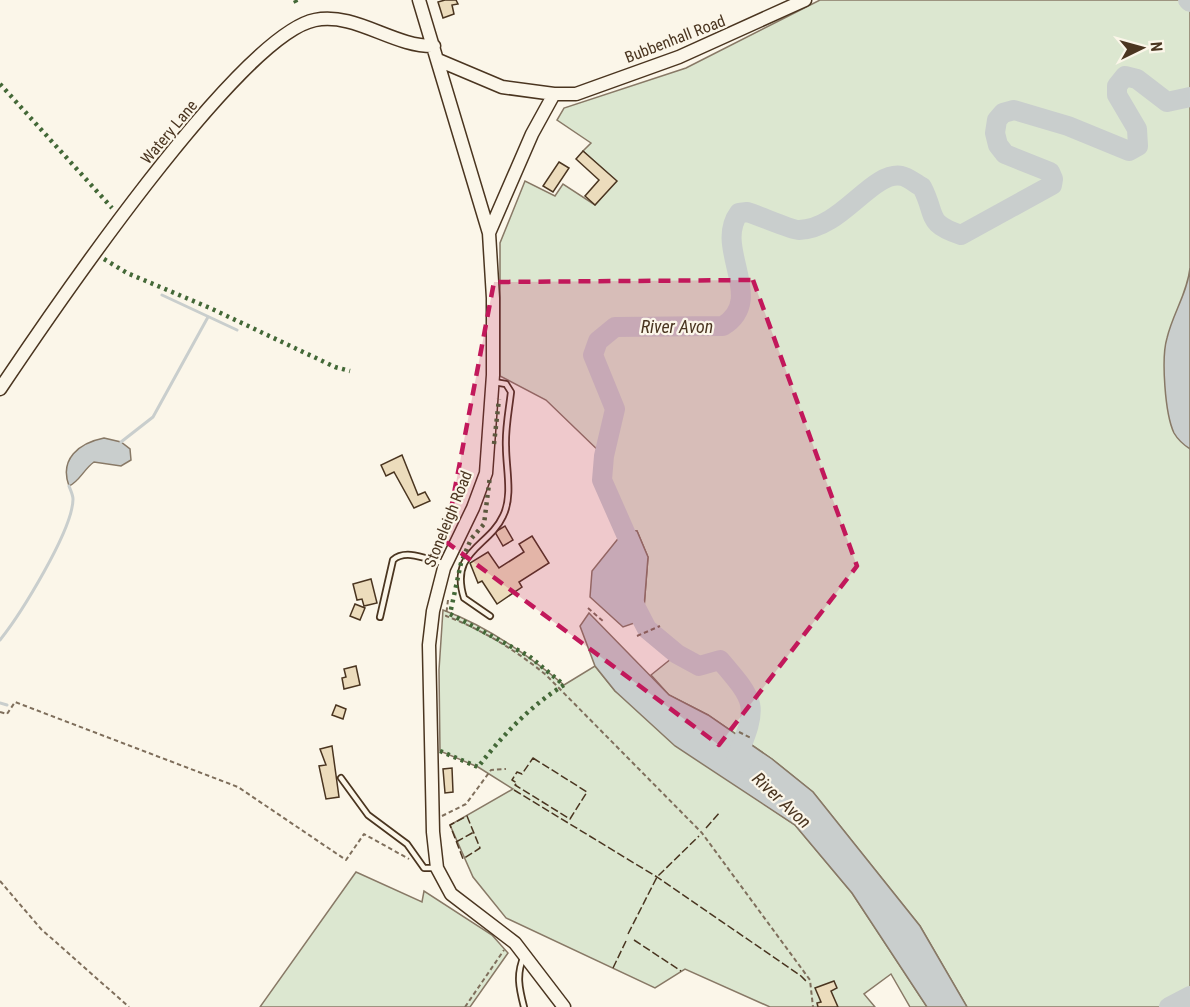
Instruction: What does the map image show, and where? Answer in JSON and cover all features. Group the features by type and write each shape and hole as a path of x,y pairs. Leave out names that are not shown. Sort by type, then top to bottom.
{"street":[{"name":"Stoneleigh Road","path":"419,0 489,233 492,382 486,473 446,564 433,611 429,645 433,821 437,868 451,894 512,939 526,954 564,1007"},
{"name":"Bubbenhall Road","path":"438,60 502,87 554,94 576,94 679,57 805,0"},
{"name":"Watery Lane","path":"0,389 42,327 153,177 217,100 264,50 285,33 302,24 333,19 348,22 414,46 434,46"},
{"path":"489,233 532,134 554,94"}],"lane":[{"path":"490,616 464,598 460,580 473,548 495,528 506,508 508,475 506,447 511,392 506,384 492,382"},
{"path":"380,617 393,560 398,555 406,554 446,564"},
{"path":"341,778 368,815 407,844 417,861 424,867 437,868"},
{"path":"524,1007 518,985 519,968 526,954"}],"path":[{"path":"451,590 446,616 462,622 527,660 546,675 702,833 810,980 813,1007"},
{"path":"588,608 604,622"},
{"path":"637,636 660,626"},
{"path":"0,712 8,714 15,702 238,787 346,860 363,834 405,858 417,861"},
{"path":"739,732 751,738"},
{"path":"433,821 466,804 491,770 506,769"},
{"path":"0,881 40,929 129,1007"},
{"path":"465,1007 512,939"}],"highlighted area":[{"path":"753,280 857,566 719,745 445,541 494,282"}],"green space":[{"path":"820,0 1190,0 1190,1007 967,1007 920,926 813,792 772,759 708,715 669,695 651,675 677,654 647,629 643,620 648,557 637,531 625,530 602,480 604,456 546,400 500,376 500,243 525,181 555,196 563,184 595,205 616,181 583,151 591,143 557,120 564,108 686,68"},
{"path":"443,610 475,624 506,642 564,685 595,666 615,691 742,789 795,825 852,893 927,1007 910,1007 891,974 864,994 875,1007 770,1007 685,969 655,988 506,918 473,877 450,825 513,789 478,767 440,751 439,670"},
{"path":"356,872 422,902 424,891 492,935 508,953 470,1007 260,1007"}],"water":[{"path":"1190,268 1190,449 1174,433 1168,413 1164,372 1167,338 1186,286"},
{"path":"104,438 121,442 130,449 131,460 121,466 94,462 76,482 69,486 67,468 73,454 79,448"},
{"path":"625,530 637,531 648,557 643,620 623,627 590,597 592,571"},
{"path":"589,613 669,695 708,715 772,759 813,792 920,926 967,1007 927,1007 852,893 795,825 675,746 615,691 595,666 580,626"}],"building":[{"path":"456,0 458,4 452,5 454,14 443,18 438,2"},
{"path":"583,151 617,181 595,205 585,196 599,180 576,159"},
{"path":"559,162 569,168 553,192 543,186"},
{"path":"402,455 418,495 425,492 430,501 414,508 394,472 386,476 381,465"},
{"path":"505,526 513,540 503,546 495,532"},
{"path":"532,536 549,563 519,582 522,587 497,604 482,581 478,583 470,563 488,552 499,568 524,552 519,544"},
{"path":"371,579 377,603 364,606 362,599 357,600 353,584"},
{"path":"355,604 365,608 360,620 350,616"},
{"path":"356,666 360,685 344,689 342,678 346,677 344,669"},
{"path":"336,705 346,709 343,719 332,715"},
{"path":"332,746 339,797 326,799 319,766 326,765 320,749"},
{"path":"452,768 453,792 445,793 443,769"},
{"path":"834,981 837,988 831,991 838,1007 818,1007 817,1003 821,1002 815,988"}],"waterway":[{"name":"River Avon","path":"632,553 632,548 602,480 604,456 615,409 593,355 598,341 615,327 723,326 735,315 740,302 741,288 732,242 733,227 739,213 747,212 799,230 815,227 843,211 879,182 891,177 902,176 922,187 937,222 942,227 961,235 1052,185 1053,179 1050,172 1005,154 998,145 995,133 997,120 1003,113 1014,110 1068,126 1129,151 1138,146 1137,129 1117,95 1117,86 1125,76 1137,79 1167,102 1190,97"},
{"path":"162,295 237,330"},
{"path":"121,442 153,417 208,317"},
{"path":"0,640 32,593 64,531 71,513 73,499 69,486"},
{"name":"River Avon","path":"631,598 647,629 677,654 699,666 720,660 741,686 747,696 751,715 737,757 742,762"},
{"path":"0,703 7,705"},
{"name":"River Avon","path":"1169,1007 1190,996"}],"hedge":[{"path":"295,0 297,4"},
{"path":"0,84 112,208"},
{"path":"104,259 127,273 210,308 335,367 350,371"},
{"path":"494,444 499,399"},
{"path":"440,751 478,767 517,722 564,685 529,656 450,614 461,563 471,539 484,524 490,476"}],"fence":[{"path":"533,758 587,792 570,819 515,785 517,783 512,780 517,772 522,774 533,758"},
{"path":"514,790 657,877 807,982"},
{"path":"706,828 720,812"},
{"path":"467,816 480,848 463,859 450,825 467,816"},
{"path":"456,842 474,832"},
{"path":"628,934 657,877 699,836"},
{"path":"634,940 681,971"},
{"path":"613,968 626,941"}]}
